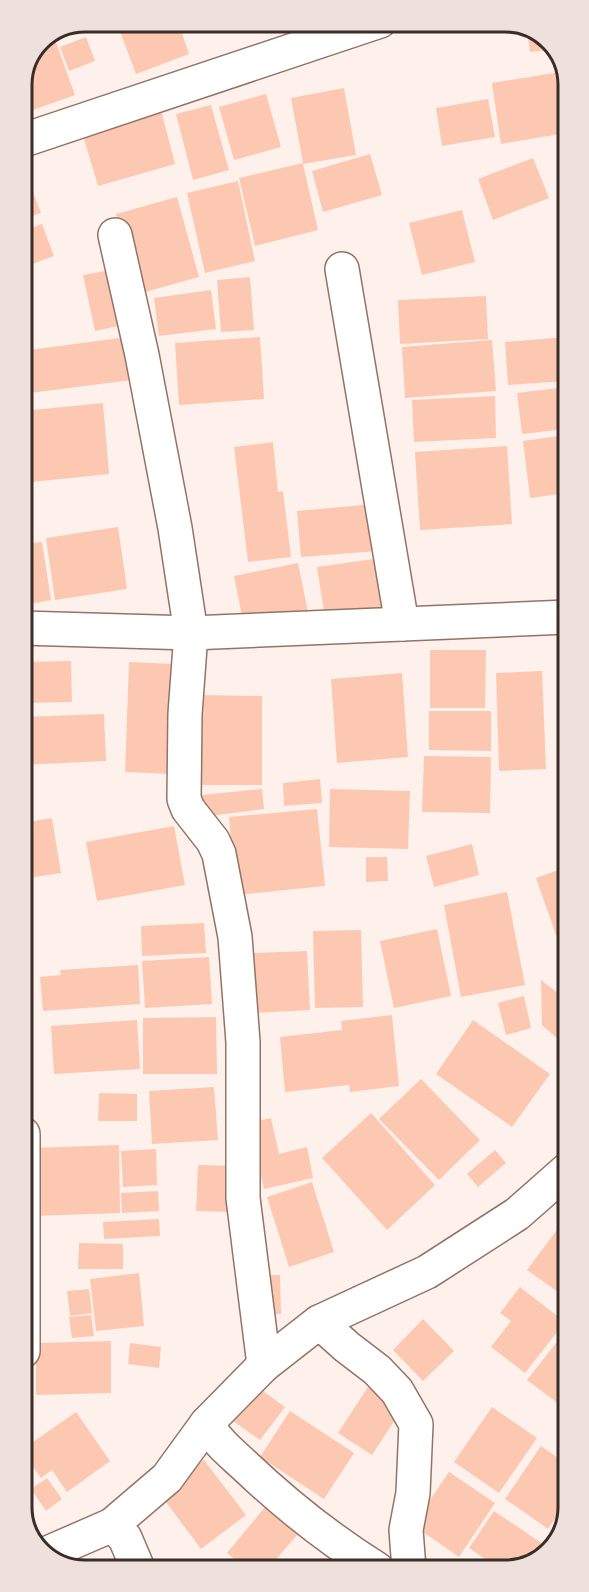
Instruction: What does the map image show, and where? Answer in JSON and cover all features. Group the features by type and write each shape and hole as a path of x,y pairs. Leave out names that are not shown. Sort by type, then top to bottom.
{"street":[{"path":"32,137 347,32"},
{"path":"115,235 142,355 173,516 191,633 184,714 184,799 188,809 213,841 219,854 235,937 243,1042 243,1198 264,1365"},
{"path":"342,269 402,624"},
{"path":"32,628 191,633 558,617"},
{"path":"53,1551 112,1525 167,1478 207,1423 264,1365 319,1322 427,1272 517,1214 558,1178"},
{"path":"319,1322 377,1370 397,1391 416,1424 413,1493 406,1530 408,1560"},
{"path":"207,1423 213,1435 264,1484 321,1530 364,1560"},
{"path":"112,1525 125,1538 135,1560"}],"building":[{"path":"120,32 182,32 189,54 136,74"},
{"path":"86,37 95,61 69,71 60,47"},
{"path":"528,37 545,50 530,52"},
{"path":"55,41 75,95 32,110 33,70 42,52"},
{"path":"556,73 558,134 501,144 492,83"},
{"path":"344,88 356,155 303,164 318,230 255,246 239,178 303,163 291,98"},
{"path":"266,94 281,147 234,160 219,107"},
{"path":"488,99 495,137 442,146 436,108"},
{"path":"211,105 229,170 193,180 176,114"},
{"path":"161,110 175,164 98,186 82,132"},
{"path":"370,154 382,195 323,212 312,171"},
{"path":"533,158 549,198 493,220 478,179"},
{"path":"238,181 255,261 205,273 187,193"},
{"path":"32,190 41,213 32,216"},
{"path":"177,197 199,277 138,294 116,214"},
{"path":"462,210 475,262 422,275 409,223"},
{"path":"42,224 54,256 32,264 32,228"},
{"path":"116,269 128,324 95,331 83,275"},
{"path":"250,277 254,330 221,332 217,280"},
{"path":"211,290 216,329 159,336 154,298"},
{"path":"486,296 488,339 400,344 398,300"},
{"path":"127,337 132,380 32,393 32,350"},
{"path":"260,337 264,399 179,405 175,343"},
{"path":"558,338 558,382 508,385 505,342"},
{"path":"492,340 496,391 405,398 402,347"},
{"path":"558,388 558,430 522,434 517,393"},
{"path":"495,396 496,438 414,442 412,400"},
{"path":"103,403 109,474 32,482 32,410"},
{"path":"558,436 558,494 530,498 523,441"},
{"path":"273,442 278,492 283,491 291,557 248,562 234,447"},
{"path":"507,446 512,524 420,530 415,452"},
{"path":"374,504 378,551 301,557 297,511"},
{"path":"118,527 127,589 55,600 46,538"},
{"path":"42,542 51,600 32,604 32,543"},
{"path":"380,558 388,615 326,624 317,567"},
{"path":"298,563 308,612 244,626 234,576"},
{"path":"430,650 486,650 485,708 430,708"},
{"path":"71,661 72,702 32,703 32,662"},
{"path":"129,662 174,664 169,774 125,772"},
{"path":"542,671 546,769 499,771 496,673"},
{"path":"402,673 408,757 337,763 331,679"},
{"path":"198,695 262,696 262,785 197,785"},
{"path":"429,711 491,711 491,751 429,750"},
{"path":"104,714 106,761 32,765 32,717"},
{"path":"424,756 491,757 490,813 422,812"},
{"path":"320,779 322,803 284,806 283,783"},
{"path":"262,789 264,809 203,817 201,795"},
{"path":"330,789 410,791 408,849 329,847"},
{"path":"317,809 325,886 236,895 229,817"},
{"path":"52,818 61,873 32,877 32,821"},
{"path":"174,826 185,885 97,901 86,842"},
{"path":"472,844 479,875 434,887 426,856"},
{"path":"366,857 387,857 388,881 366,882"},
{"path":"558,870 558,934 556,935 536,878"},
{"path":"507,892 525,985 461,997 444,905"},
{"path":"204,923 206,953 142,956 141,926"},
{"path":"437,929 451,996 394,1008 380,941"},
{"path":"361,930 363,1007 315,1008 313,931"},
{"path":"307,951 310,1010 254,1013 251,953"},
{"path":"209,957 212,1004 145,1008 142,961"},
{"path":"138,965 140,1004 43,1011 40,977 61,975 60,970"},
{"path":"541,980 558,993 558,1039 542,1025"},
{"path":"524,996 531,1028 506,1035 498,1003"},
{"path":"392,1015 399,1086 350,1092 349,1085 285,1092 280,1037 342,1030 341,1021"},
{"path":"216,1017 217,1074 143,1074 143,1018"},
{"path":"137,1020 140,1069 54,1074 51,1026"},
{"path":"473,1020 550,1074 512,1127 436,1074"},
{"path":"421,1079 480,1140 439,1180 379,1119"},
{"path":"214,1087 218,1140 152,1144 149,1091"},
{"path":"99,1093 137,1094 137,1121 98,1121"},
{"path":"371,1113 435,1185 387,1230 322,1158"},
{"path":"271,1118 279,1154 307,1147 313,1178 264,1189 249,1123"},
{"path":"119,1145 120,1213 34,1216 32,1148"},
{"path":"156,1149 157,1185 123,1187 121,1151"},
{"path":"495,1150 506,1163 478,1187 467,1174"},
{"path":"198,1165 236,1166 234,1212 196,1211"},
{"path":"312,1182 334,1252 289,1267 267,1197"},
{"path":"158,1191 159,1211 122,1213 121,1193"},
{"path":"159,1219 160,1236 104,1239 103,1222"},
{"path":"558,1228 558,1292 527,1270"},
{"path":"79,1243 123,1244 123,1269 78,1269"},
{"path":"139,1273 144,1326 96,1331 90,1279"},
{"path":"259,1275 280,1275 281,1314 259,1315"},
{"path":"520,1287 558,1317 558,1331 525,1373 491,1347 511,1321 500,1313"},
{"path":"89,1289 92,1313 70,1316 67,1291"},
{"path":"91,1315 94,1336 72,1338 69,1317"},
{"path":"423,1319 454,1351 423,1381 393,1350"},
{"path":"111,1341 111,1393 36,1395 36,1343"},
{"path":"558,1341 558,1403 527,1380"},
{"path":"130,1343 161,1347 159,1368 128,1364"},
{"path":"253,1384 285,1407 260,1440 229,1418"},
{"path":"368,1387 402,1409 372,1455 338,1433"},
{"path":"492,1407 537,1438 499,1493 454,1462"},
{"path":"290,1411 354,1453 324,1499 260,1457"},
{"path":"76,1412 110,1461 67,1492 52,1470 41,1478 32,1466 32,1443"},
{"path":"541,1446 558,1458 558,1508 557,1516 548,1529 505,1499"},
{"path":"204,1460 246,1515 201,1549 160,1494"},
{"path":"449,1472 495,1503 459,1557 413,1525"},
{"path":"47,1478 62,1499 46,1511 32,1488"},
{"path":"265,1507 298,1534 276,1560 235,1560 227,1553"},
{"path":"494,1511 543,1544 534,1552 512,1560 487,1560 469,1548"}]}
